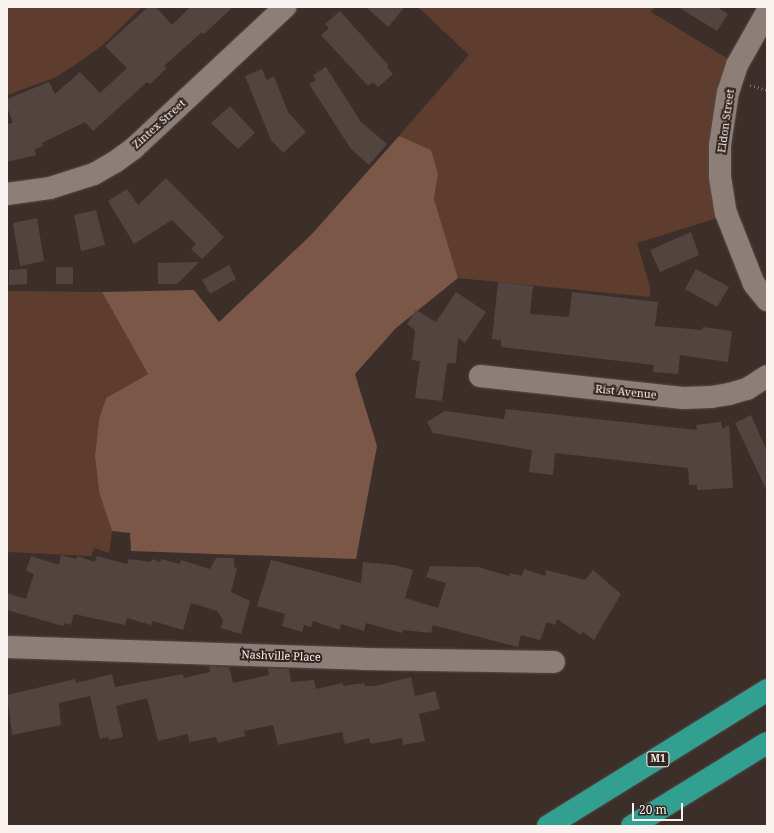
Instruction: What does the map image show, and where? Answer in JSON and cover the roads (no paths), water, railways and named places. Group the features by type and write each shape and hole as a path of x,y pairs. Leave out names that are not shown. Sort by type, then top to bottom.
{"highway":[{"name":"M1","path":"548,826 767,690"},
{"path":"632,826 767,743"}],"street":[{"name":"Zintex Street","path":"7,194 50,188 94,174 115,162 134,148 285,7"},
{"name":"Eldon Street","path":"767,12 737,65 725,107 720,151 720,177 726,213 746,266 754,284 767,300"},
{"name":"Rist Avenue","path":"480,376 683,398 711,398 747,389 767,376"},
{"name":"Nashville Place","path":"7,647 363,659 554,662"}]}
